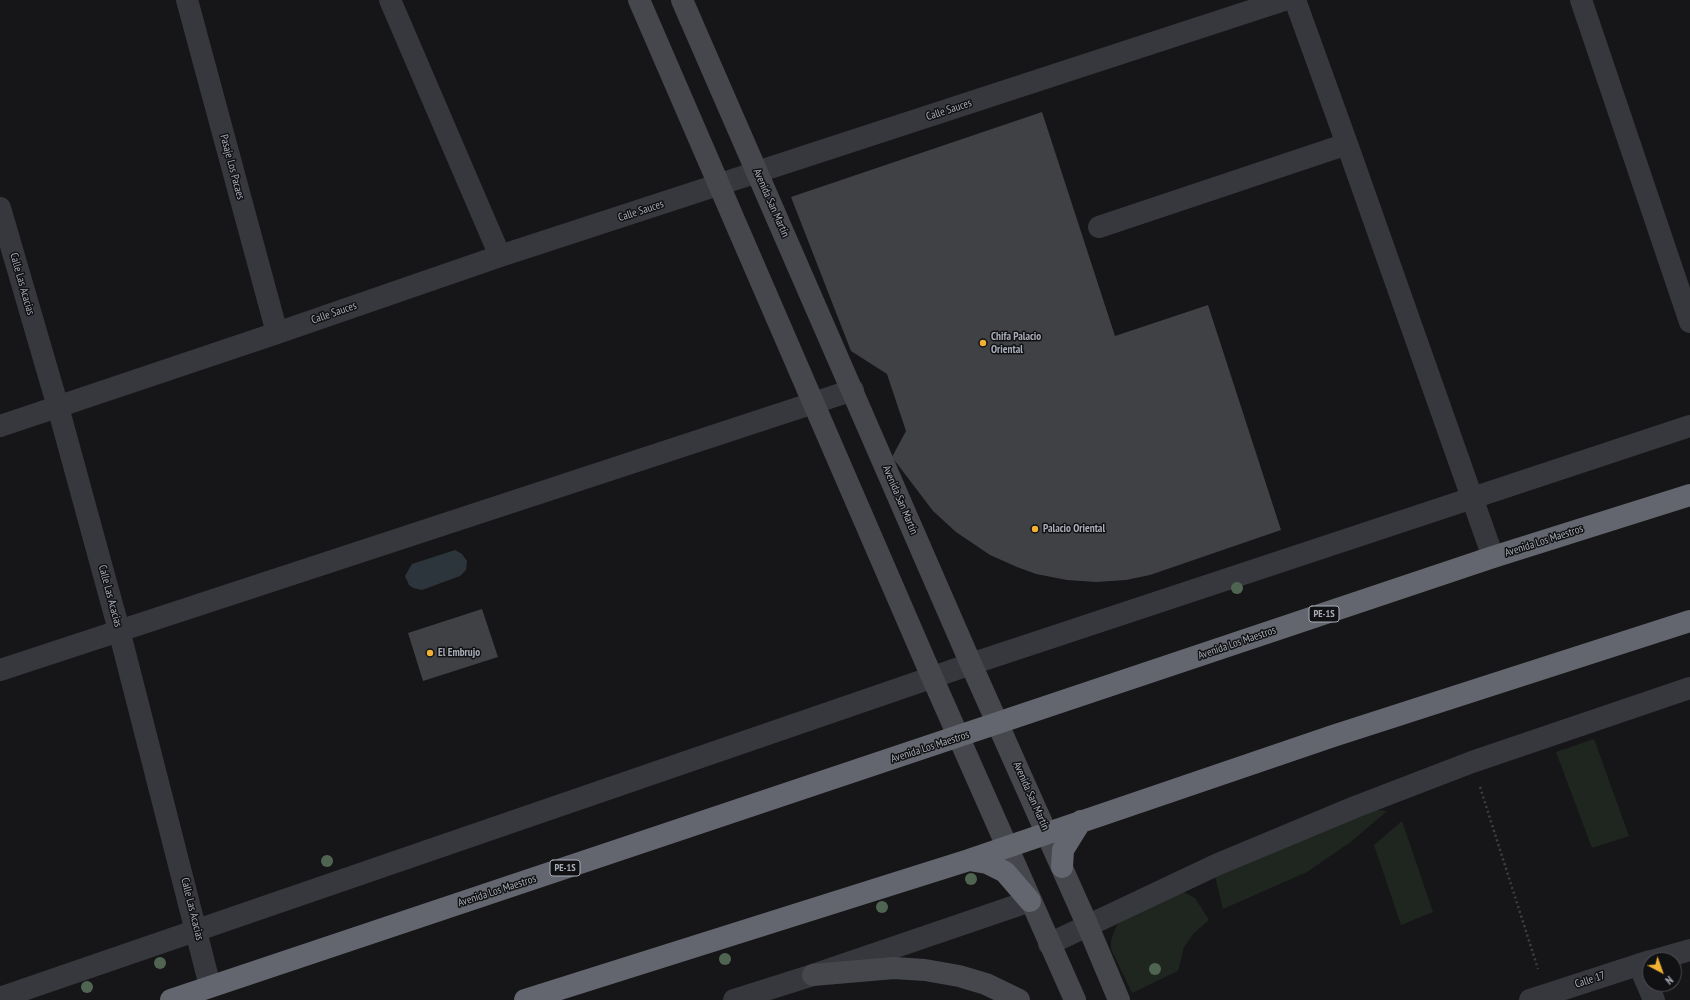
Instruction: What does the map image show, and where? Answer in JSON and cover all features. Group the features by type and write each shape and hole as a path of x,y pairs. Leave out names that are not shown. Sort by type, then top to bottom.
{"highway":[{"name":"Avenida Los Maestros","path":"171,1000 999,724 1493,557 1690,495"},
{"path":"525,1000 969,860 1521,674 1690,621"},
{"path":"1062,867 1064,850 1081,821"},
{"path":"969,860 988,863 1005,872 1030,901"}],"main road":[{"path":"639,0 932,677 1075,1000"},
{"name":"Avenida San Martín","path":"682,0 971,664 1087,924 1118,1000"},
{"path":"814,975 894,968 925,970 966,978 986,984 1019,1000"}],"street":[{"name":"Pasaje Los Pacaes","path":"187,0 277,333"},
{"path":"390,0 500,256"},
{"name":"Calle Sauces","path":"0,426 500,256 720,186 1262,3 1284,0"},
{"path":"1295,0 1493,557"},
{"path":"1581,0 1690,322"},
{"path":"1099,228 1347,144"},
{"name":"Calle Las Acacias","path":"0,208 58,407 119,630 198,930 210,986"},
{"path":"0,670 853,390"},
{"path":"0,998 932,677 1690,426"},
{"path":"1049,944 1087,924 1216,865 1355,807 1472,762 1690,688"},
{"path":"734,1000 814,975 1030,901"},
{"name":"Calle 17","path":"1538,997 1642,964"}],"path":[{"path":"1472,762 1538,997"}],"shaded area":[{"path":"455,550 462,554 467,561 466,570 460,576 422,590 413,588 409,585 405,576 412,564"},
{"path":"1594,739 1629,836 1592,848 1556,752"},
{"path":"1364,808 1387,811 1352,841 1307,872 1223,909 1215,876"},
{"path":"1402,821 1433,912 1401,925 1374,845"},
{"path":"1182,891 1195,898 1209,920 1194,933 1184,947 1178,971 1132,993 1111,949 1111,940 1117,925 1124,918"}],"building":[{"name":"Chifa Palacio Oriental","path":"1042,112 1115,336 1208,305 1281,530 1150,575 1126,580 1096,582 1067,580 1036,574 1017,567 990,555 956,532 933,511 892,457 906,431 887,374 851,351 791,197"},
{"path":"482,609 498,657 423,681 408,633"}],"place":[{"name":"Chifa Palacio Oriental","path":"983,343"},
{"name":"Palacio Oriental","path":"1035,529"},
{"name":"El Embrujo","path":"430,653"}]}
